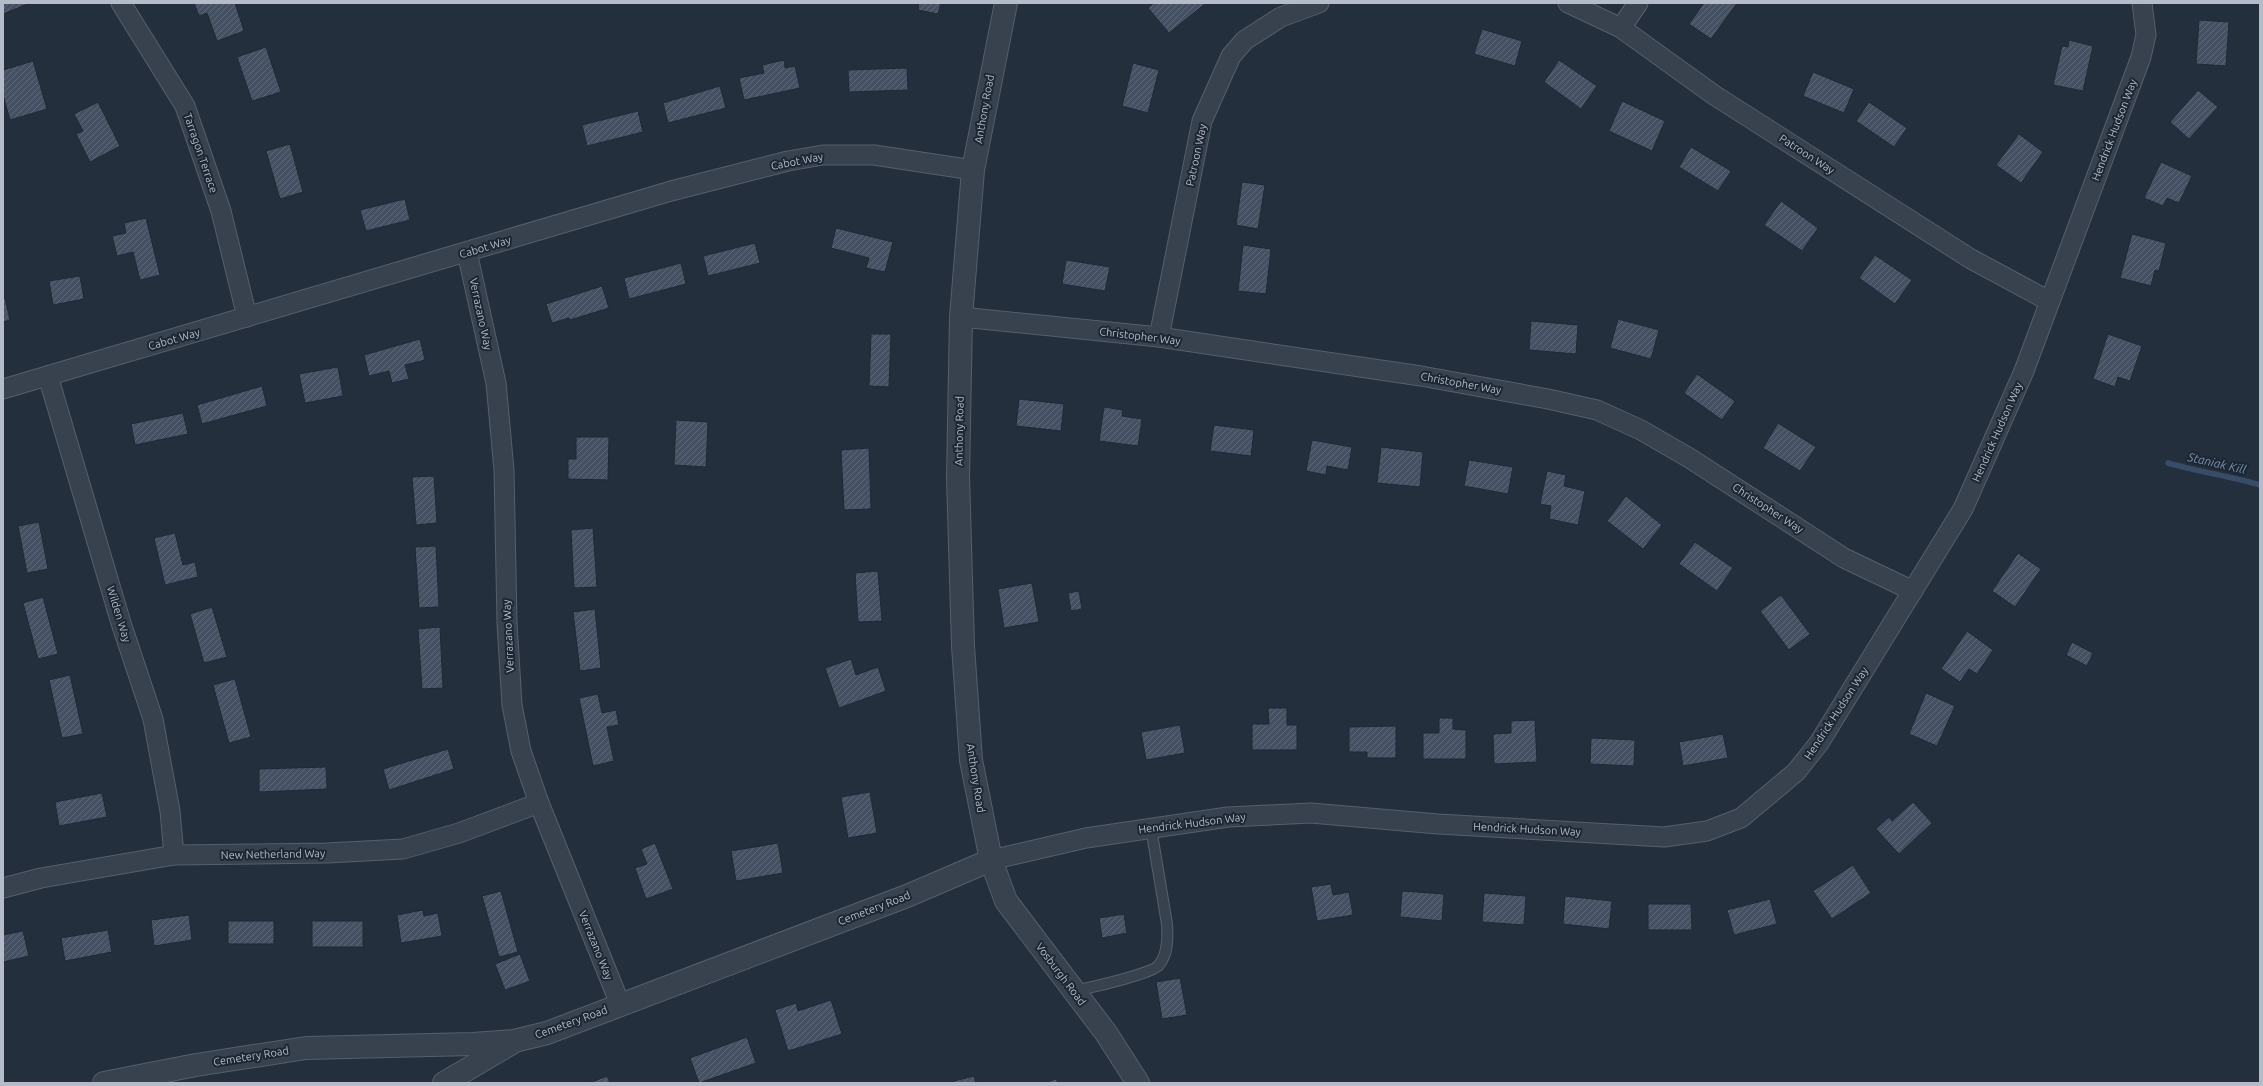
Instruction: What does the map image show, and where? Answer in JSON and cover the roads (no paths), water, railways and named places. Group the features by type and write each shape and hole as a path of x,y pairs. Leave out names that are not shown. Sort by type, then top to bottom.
{"street":[{"name":"Tarragon Terrace","path":"121,3 185,106 221,211 247,317"},
{"name":"Anthony Road","path":"991,860 971,760 963,646 958,477 961,317 973,170 1006,3"},
{"name":"Patroon Way","path":"1159,337 1202,121 1231,56 1245,40 1281,17 1319,3"},
{"name":"Patroon Way","path":"1568,3 1622,28 1714,95 1957,250 2049,301"},
{"path":"1622,28 1638,3"},
{"name":"Hendrick Hudson Way","path":"991,860 1086,838 1228,817 1311,813 1438,824 1664,837 1707,830 1741,818 1796,772 1819,743 1963,509 2024,371 2141,57 2146,35 2142,3"},
{"name":"Cabot Way","path":"3,389 670,191 788,161 823,155 874,154 973,170"},
{"name":"Verrazano Way","path":"467,252 496,383 504,470 507,622 512,705 521,751 539,803 620,1004"},
{"name":"Christopher Way","path":"961,317 1159,337 1421,376 1548,399 1597,410 1641,430 1691,458 1844,558 1913,592"},
{"name":"Wilden Way","path":"48,376 121,623 153,719 170,811 174,855"},
{"name":"New Netherland Way","path":"3,888 41,878 174,855 327,853 403,849 459,833 539,803"},
{"name":"Vosburgh Road","path":"991,860 1006,901 1106,1033 1138,1083"},
{"name":"Cemetery Road","path":"104,1083 196,1065 306,1048 514,1041 547,1033 907,896 991,860"},
{"path":"444,1083 514,1041"}],"lane":[{"path":"1074,991 1116,981 1158,967 1164,957 1168,939 1167,924 1151,828"}],"waterway":[{"name":"Staniak Kill","path":"2168,463 2260,485"}]}
